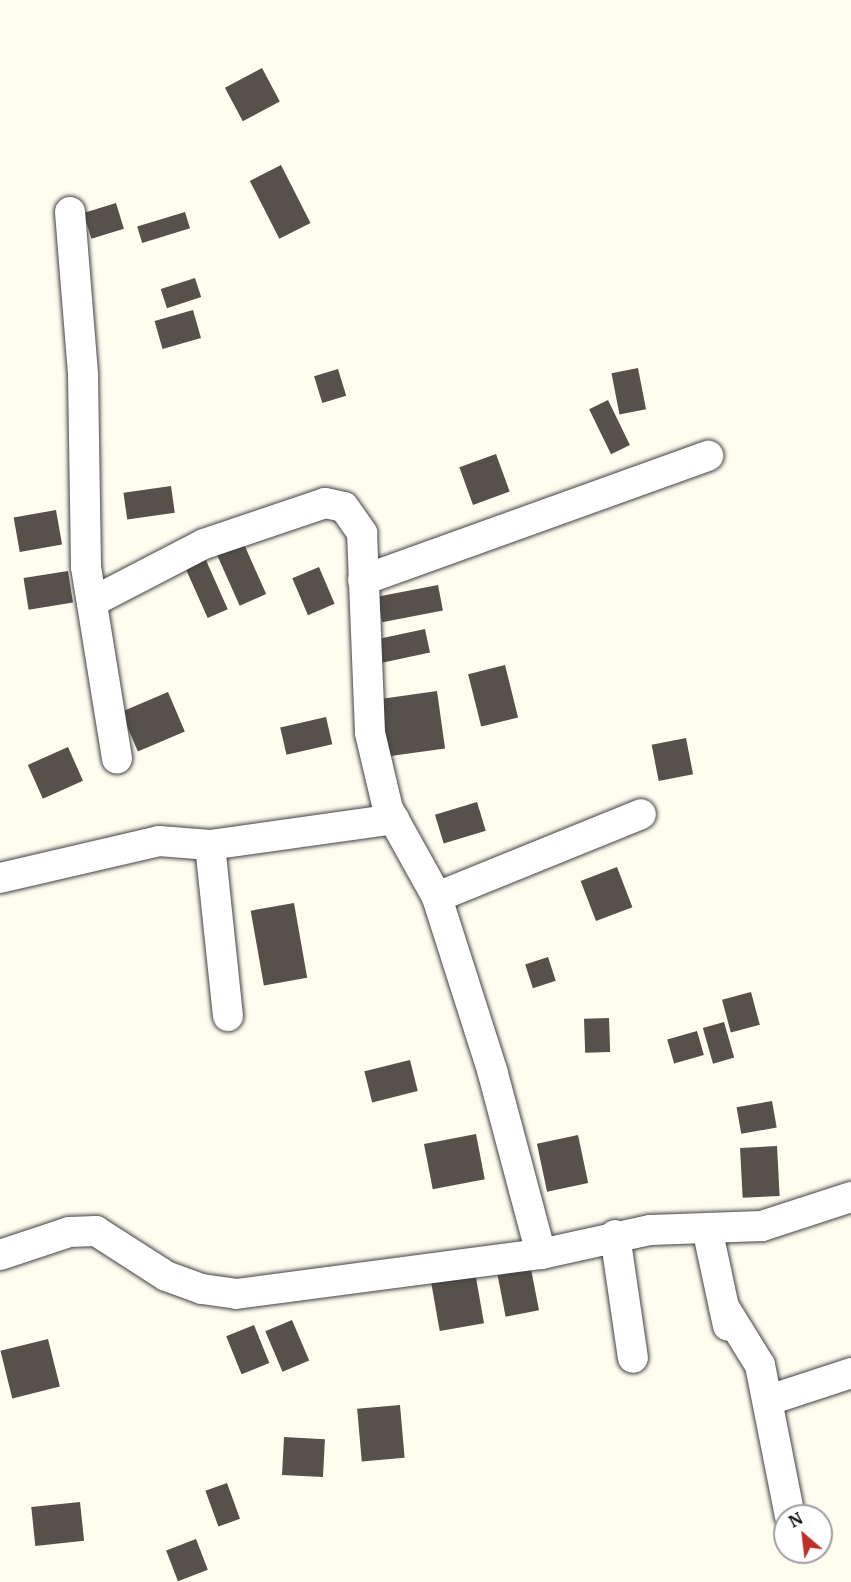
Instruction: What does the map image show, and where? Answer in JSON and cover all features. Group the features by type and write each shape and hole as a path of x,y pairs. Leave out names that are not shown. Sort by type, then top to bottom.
{"street":[{"path":"70,212 83,375 86,567 117,759"},
{"path":"363,580 708,456"},
{"path":"92,602 204,544 325,503 344,507 362,533 370,733 394,819 437,897 493,1073 542,1254"},
{"path":"437,897 641,814"},
{"path":"0,878 159,841 210,845 394,819"},
{"path":"210,845 228,1016"},
{"path":"0,1255 69,1232 96,1231 166,1276 202,1289 236,1294 542,1254 615,1235 762,1226 851,1197"},
{"path":"706,1228 731,1337"},
{"path":"615,1235 633,1358"},
{"path":"724,1306 760,1365 769,1400 788,1504"},
{"path":"769,1400 851,1373"}],"building":[{"path":"262,68 280,102 243,121 225,88"},
{"path":"281,165 311,223 279,239 250,181"},
{"path":"116,203 124,229 91,239 83,213"},
{"path":"185,212 190,228 142,243 137,227"},
{"path":"195,278 201,297 167,308 161,289"},
{"path":"193,310 201,338 163,349 155,321"},
{"path":"638,368 646,409 620,414 611,373"},
{"path":"338,369 346,396 322,403 314,376"},
{"path":"608,400 630,445 611,454 589,409"},
{"path":"496,454 510,492 473,505 459,467"},
{"path":"171,486 175,513 127,519 123,493"},
{"path":"56,510 62,544 20,552 14,517"},
{"path":"243,542 266,594 240,606 217,554"},
{"path":"205,558 228,609 208,618 185,567"},
{"path":"319,567 335,604 308,615 292,578"},
{"path":"68,571 73,603 29,610 24,578"},
{"path":"438,585 443,611 382,622 377,597"},
{"path":"425,629 430,652 382,663 377,639"},
{"path":"505,665 518,717 481,727 468,674"},
{"path":"437,691 445,748 380,758 372,700"},
{"path":"168,692 185,732 138,752 121,712"},
{"path":"326,717 332,744 287,755 280,728"},
{"path":"686,738 693,774 659,781 652,745"},
{"path":"68,747 83,781 43,799 28,765"},
{"path":"477,802 486,831 444,844 435,815"},
{"path":"617,867 632,907 596,921 581,881"},
{"path":"294,903 307,978 264,985 251,911"},
{"path":"548,957 556,981 533,988 525,964"},
{"path":"751,992 760,1025 731,1033 722,1000"},
{"path":"609,1018 610,1052 585,1053 584,1019"},
{"path":"724,1022 734,1058 713,1064 703,1028"},
{"path":"697,1031 704,1055 674,1064 667,1040"},
{"path":"410,1060 418,1091 372,1102 364,1071"},
{"path":"772,1101 777,1128 741,1134 737,1107"},
{"path":"476,1134 485,1179 433,1189 424,1144"},
{"path":"578,1135 588,1183 547,1192 537,1144"},
{"path":"777,1146 780,1196 743,1198 740,1148"},
{"path":"531,1269 539,1310 506,1317 498,1275"},
{"path":"475,1272 484,1323 440,1331 431,1280"},
{"path":"292,1320 309,1361 282,1372 265,1331"},
{"path":"254,1325 269,1363 242,1374 226,1336"},
{"path":"48,1339 60,1387 12,1398 0,1351"},
{"path":"400,1405 405,1458 362,1462 357,1409"},
{"path":"284,1437 325,1439 323,1477 282,1475"},
{"path":"227,1483 240,1519 218,1527 205,1491"},
{"path":"80,1502 84,1541 35,1546 31,1507"},
{"path":"196,1539 208,1570 178,1581 166,1550"}]}
